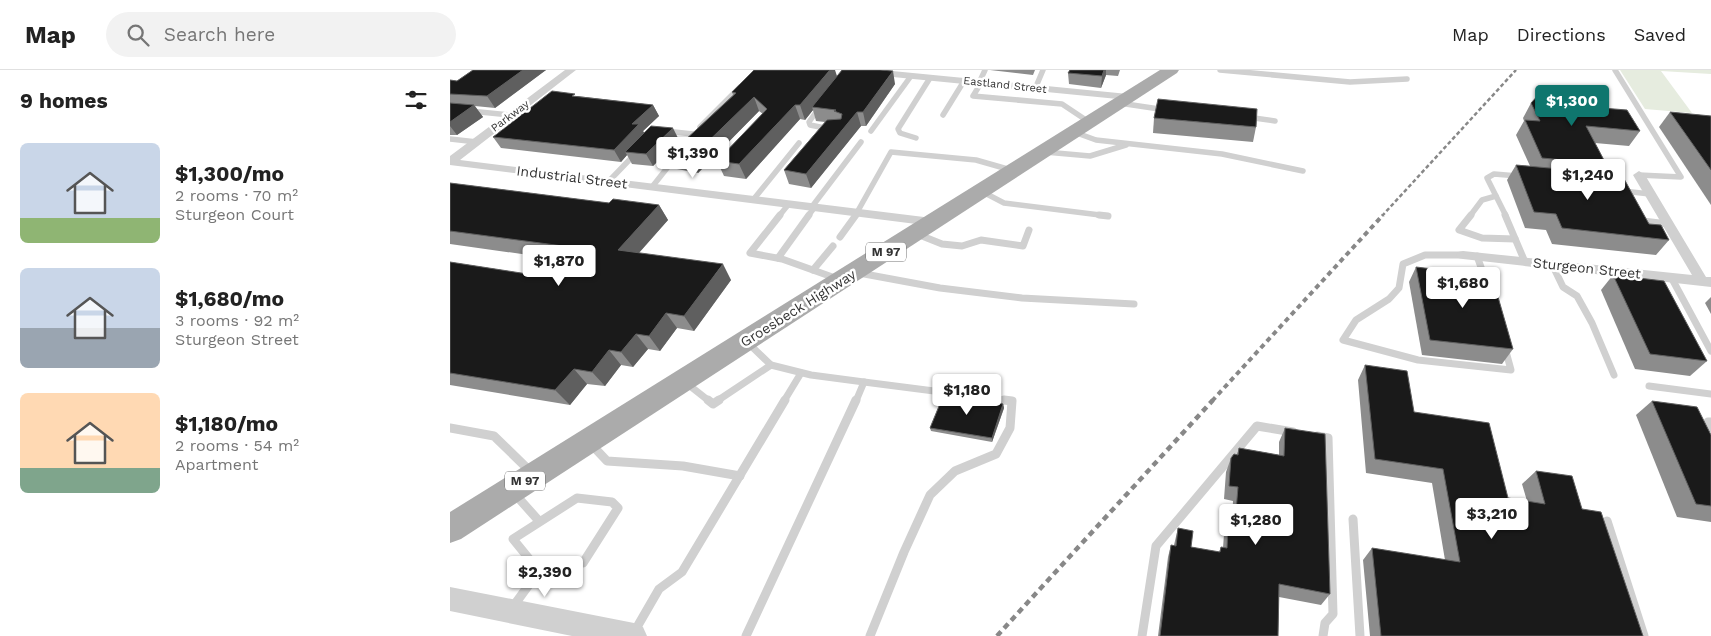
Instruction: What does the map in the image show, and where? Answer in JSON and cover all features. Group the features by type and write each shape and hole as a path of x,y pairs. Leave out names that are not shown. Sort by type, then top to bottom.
{"main road":[{"name":"Groesbeck Highway","path":"450,529 1171,70"}],"street":[{"name":"Parkway","path":"450,162 572,70"},
{"name":"Eastland Street","path":"849,72 964,81 1123,100"},
{"name":"Industrial Street","path":"450,162 857,214 924,227"},
{"path":"1639,175 1668,224 1706,281"},
{"name":"Sturgeon Street","path":"1463,255 1706,281"},
{"path":"450,600 509,611 592,632 633,636"}],"lane":[{"path":"985,70 973,96 1062,104 1081,127 1096,140 1222,154 1303,171"},
{"path":"1035,89 1043,70"},
{"path":"1220,70 1350,82 1406,79"},
{"path":"1615,70 1681,177 1639,175"},
{"path":"871,131 911,76"},
{"path":"916,138 900,133 898,129 930,78"},
{"path":"943,115 964,81"},
{"path":"688,141 745,82"},
{"path":"1123,100 1169,110"},
{"path":"823,104 809,122 810,125 832,129"},
{"path":"450,110 510,116"},
{"path":"1241,116 1275,121"},
{"path":"658,130 693,134"},
{"path":"450,139 477,142"},
{"path":"778,258 861,142"},
{"path":"752,200 799,143"},
{"path":"1043,152 1090,156 1128,144"},
{"path":"652,187 683,148"},
{"path":"609,181 639,150"},
{"path":"840,238 857,214 891,152 976,160 1012,171"},
{"path":"1522,177 1494,174 1487,178 1506,216 1525,262"},
{"path":"1613,187 1627,193 1650,194"},
{"path":"982,190 1004,203 1108,216"},
{"path":"1627,193 1631,200"},
{"path":"1496,196 1482,200 1459,230 1482,238 1515,239"},
{"path":"788,205 750,253 778,258 813,270 848,276 1022,298 1134,304"},
{"path":"1635,207 1643,221 1668,224"},
{"path":"924,227 942,244 962,246 981,240 1023,246 1029,230"},
{"path":"813,270 833,246"},
{"path":"1463,255 1425,255 1404,264 1399,288 1389,299 1356,320 1343,340 1418,360 1511,370 1503,342"},
{"path":"1477,256 1491,294"},
{"path":"1552,264 1563,287 1577,296 1592,323 1614,375"},
{"path":"1670,277 1711,351"},
{"path":"746,341 770,365 801,373 1012,401 1010,428 996,454 955,471 930,495 904,552 870,636"},
{"path":"683,380 713,404 770,365"},
{"path":"633,636 659,589 682,572 801,373"},
{"path":"746,636 864,382"},
{"path":"1649,386 1711,394"},
{"path":"1711,422 1708,422 1711,428"},
{"path":"1142,636 1156,546 1257,426 1328,438 1333,614 1325,622 1323,636"},
{"path":"450,428 494,436 523,483 539,521"},
{"path":"588,441 607,461 683,466 740,476"},
{"path":"509,611 539,571 562,564 583,563 618,508 612,502 577,498 513,539 539,571"},
{"path":"1353,519 1360,636"},
{"path":"1607,521 1644,636"}],"shaded area":[{"path":"1620,70 1711,70 1711,74 1661,71 1692,113 1645,109"}],"building":[{"path":"473,70 523,70 487,96 450,94 450,80 457,81"},
{"path":"754,70 830,70 800,105 795,105 739,164 717,161 767,109 754,97 691,158 669,155 736,93 732,92"},
{"path":"842,70 893,71 863,112 857,112 806,174 784,170 827,120 841,119 842,114 834,111 836,110 812,107"},
{"path":"1070,70 1104,70 1102,76 1068,73"},
{"path":"552,91 575,94 572,96 653,105 632,124 639,124 614,150 493,137"},
{"path":"1542,91 1581,94 1589,107 1627,110 1640,131 1586,126 1606,164 1542,158 1525,120 1540,121 1531,103"},
{"path":"1158,99 1257,109 1256,127 1154,118"},
{"path":"450,103 474,105 450,122"},
{"path":"1670,112 1711,116 1711,170"},
{"path":"651,126 673,128 646,154 625,152"},
{"path":"1516,165 1616,174 1623,177 1649,224 1661,225 1669,240 1562,228 1556,214 1534,212"},
{"path":"450,183 609,203 613,199 659,205 618,250 723,264 684,316 666,313 649,336 636,334 621,352 609,350 592,372 574,369 555,390 450,373 450,262 534,275 563,246 450,231"},
{"path":"1416,267 1492,276 1513,349 1430,340"},
{"path":"1613,275 1664,281 1707,361 1650,354"},
{"path":"1365,365 1407,371 1414,412 1489,423 1508,498 1545,504 1536,471 1572,476 1582,509 1601,512 1643,636 1381,636 1372,548 1460,562 1443,469 1375,459"},
{"path":"944,394 1003,404 992,438 930,428"},
{"path":"1652,401 1697,407 1711,435 1711,506 1696,504"},
{"path":"1285,428 1325,434 1330,594 1279,584 1278,636 1160,636 1171,545 1176,546 1178,528 1193,531 1191,547 1220,552 1221,547 1227,548 1228,521 1235,523 1238,487 1229,486 1231,458 1234,454 1238,455 1239,448 1284,456"}],"railway":[{"path":"1382,216 1516,70"},
{"path":"1212,401 1383,215"},
{"path":"997,636 1213,400"}]}
